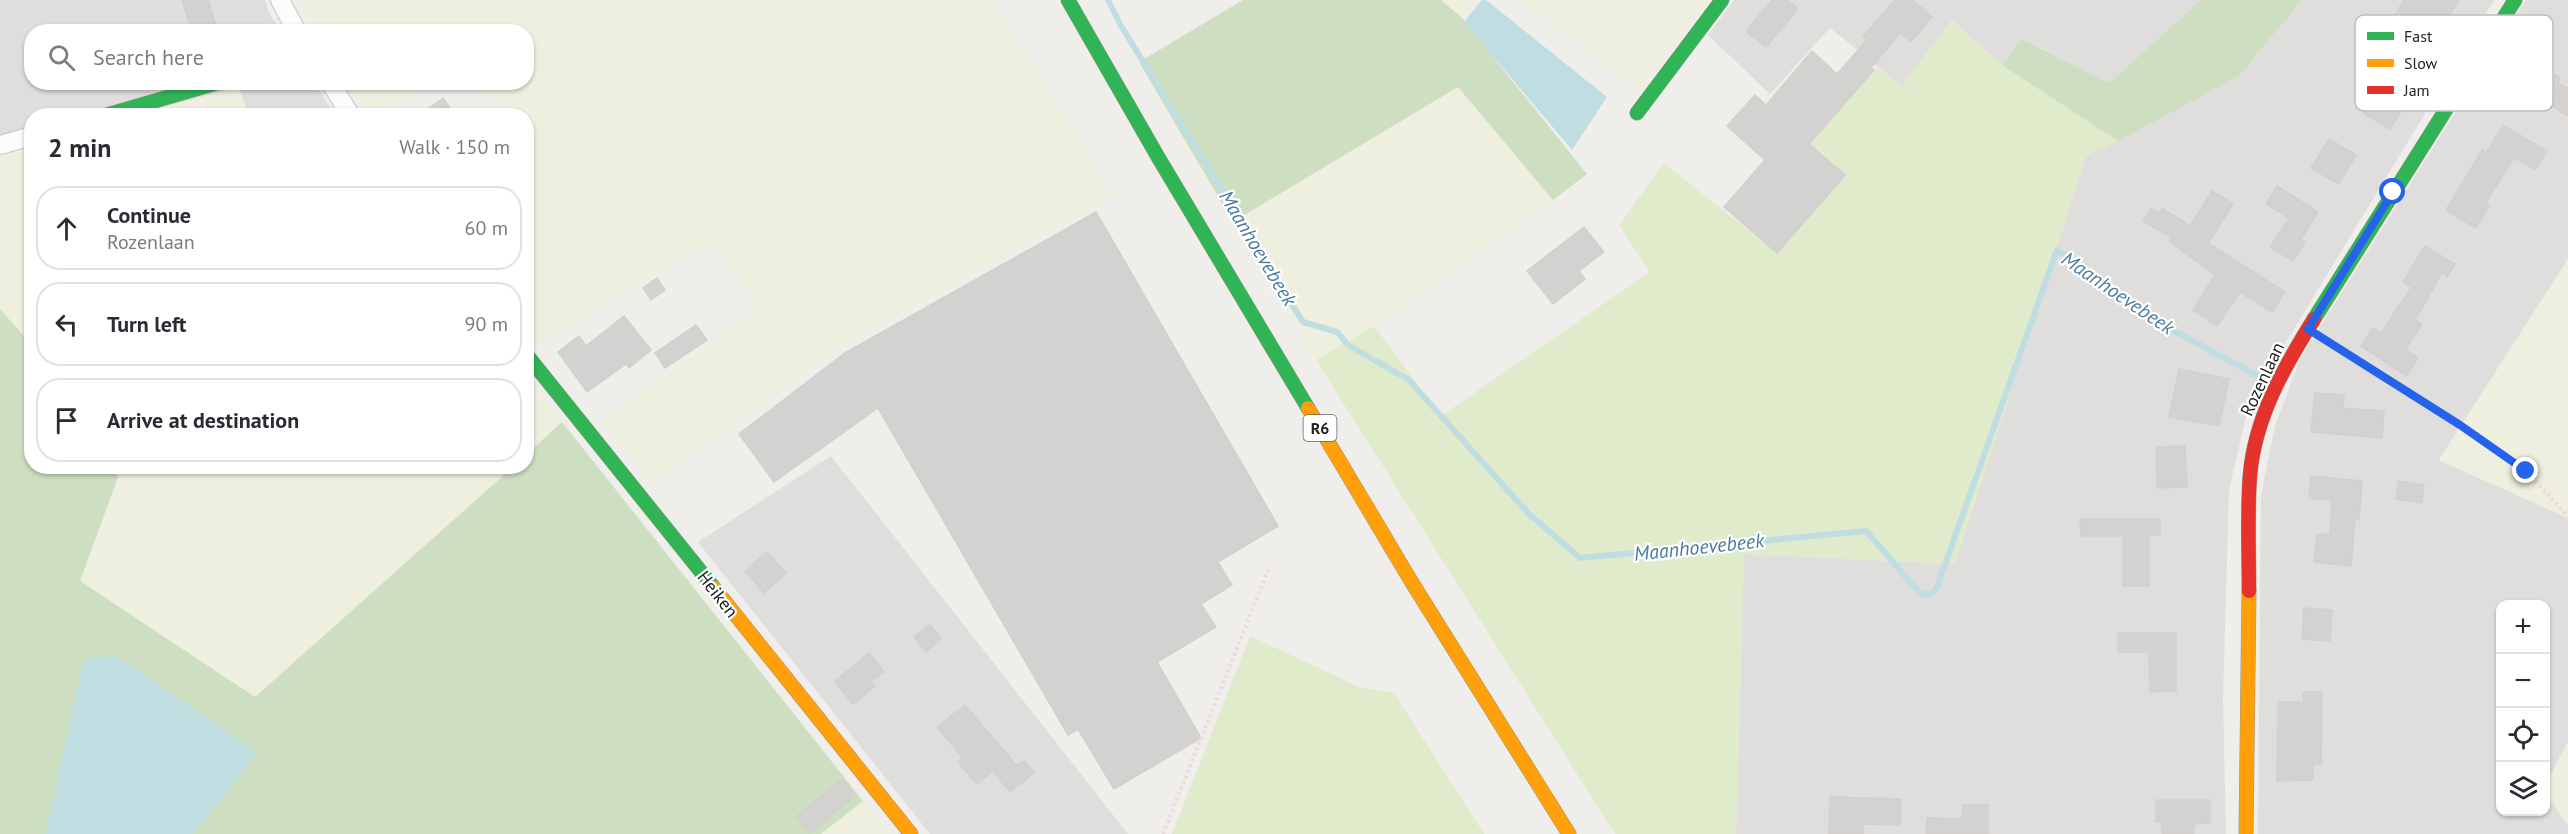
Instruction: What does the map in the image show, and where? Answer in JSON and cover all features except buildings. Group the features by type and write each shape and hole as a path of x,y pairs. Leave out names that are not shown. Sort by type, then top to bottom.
{"street":[{"path":"280,0 293,24"},
{"name":"R6","path":"1062,0 1077,18"},
{"name":"R6","path":"1068,0 1436,622 1569,834"},
{"path":"1636,113 1722,0"},
{"name":"Rozenlaan","path":"2506,15 2515,0"},
{"path":"131,108 192,90"},
{"path":"335,90 346,108"},
{"name":"Rozenlaan","path":"2246,834 2250,474 2259,428 2282,370 2445,111"},
{"path":"0,145 24,138"},
{"name":"Heiken","path":"534,364 911,834"}],"path":[{"path":"2308,329 2460,425 2526,471 2568,516"},
{"path":"1163,834 1269,568"}],"shaded area":[{"path":"0,0 265,0 269,13 276,24 24,24 24,90 231,90 158,108 24,108 24,143 0,149"},
{"path":"1734,0 2201,0 2109,83 2023,39 2002,65 1952,20 1902,86 1830,28 1770,94 1708,35"},
{"path":"2302,0 2494,0 2485,15 2355,15 2355,111 2427,111 2249,403 2229,491 2223,700 2226,834 1736,834 1744,554 1955,564 2086,156 2239,76"},
{"path":"2526,0 2568,0 2568,259 2439,460 2568,518 2568,742 2550,776 2550,600 2496,600 2496,816 2550,816 2550,799 2568,825 2568,834 2258,834 2261,495 2275,426 2300,359 2456,111 2553,111 2553,15 2517,15"},
{"path":"240,90 319,90 330,108 246,108"},
{"path":"831,456 1128,834 930,834 698,542"}],"green space":[{"path":"300,0 989,0 1027,54 1113,195 846,344 651,484 602,421 758,308 712,241 536,345 534,343 534,108 502,108 487,90 534,90 534,24 314,24"},
{"path":"1243,0 1441,0 1461,17 1587,174 1553,200 1458,87 1233,222 1139,62"},
{"path":"1441,0 1475,0 1461,17"},
{"path":"1520,0 1710,0 1638,90"},
{"path":"2201,0 2302,0 2239,76 2118,141 2002,65 2022,39 2109,83"},
{"path":"1952,20 2002,65 2118,141 2086,156 1955,564 1744,554 1736,834 1615,834 1316,360 1374,326 1441,416 1650,272 1619,225 1664,163 1777,253 1845,175 1809,144 1878,67 1902,86"},
{"path":"1458,87 1553,200 1374,326 1316,360 1233,222"},
{"path":"228,90 240,90 246,108 160,108"},
{"path":"354,90 421,90 394,108 366,108"},
{"path":"24,143 24,336 0,309 0,149"},
{"path":"2568,259 2568,518 2439,460"},
{"path":"0,309 24,336 24,474 116,474 118,477 80,581 255,697 505,474 534,474 534,448 562,422 863,801 821,834 0,834"},
{"path":"534,387 562,422 534,448"},
{"path":"116,474 505,474 255,697 80,581 118,477"},
{"path":"1250,636 1359,687 1394,693 1484,834 1172,834"},
{"path":"2568,742 2568,825 2550,799 2550,776"},
{"path":"863,801 890,834 821,834"}],"water":[{"path":"1482,0 1486,0 1607,97 1572,150 1464,22"},
{"path":"115,655 258,753 193,834 45,834 84,660"}],"waterway":[{"name":"Maanhoevebeek","path":"1108,0 1120,24 1303,322 1337,332 1348,345 1409,380 1529,514 1580,558 1866,531 1920,593 1934,592 2057,250 2163,325 2258,376"}],"traffic: fast":[{"path":"1068,0 1158,157 1308,408"},
{"path":"1637,113 1722,0"},
{"path":"2506,15 2515,0"},
{"path":"131,108 192,90"},
{"path":"2314,319 2445,111"},
{"path":"534,364 714,588"}],"traffic: slow":[{"path":"1308,408 1411,581 1569,834"},
{"path":"714,588 911,834"},
{"path":"2246,834 2249,591"}],"traffic: jam":[{"path":"2249,591 2249,489 2258,433 2282,374 2314,319"}],"route":[{"path":"2393,192 2308,329 2460,425 2526,471"}]}
